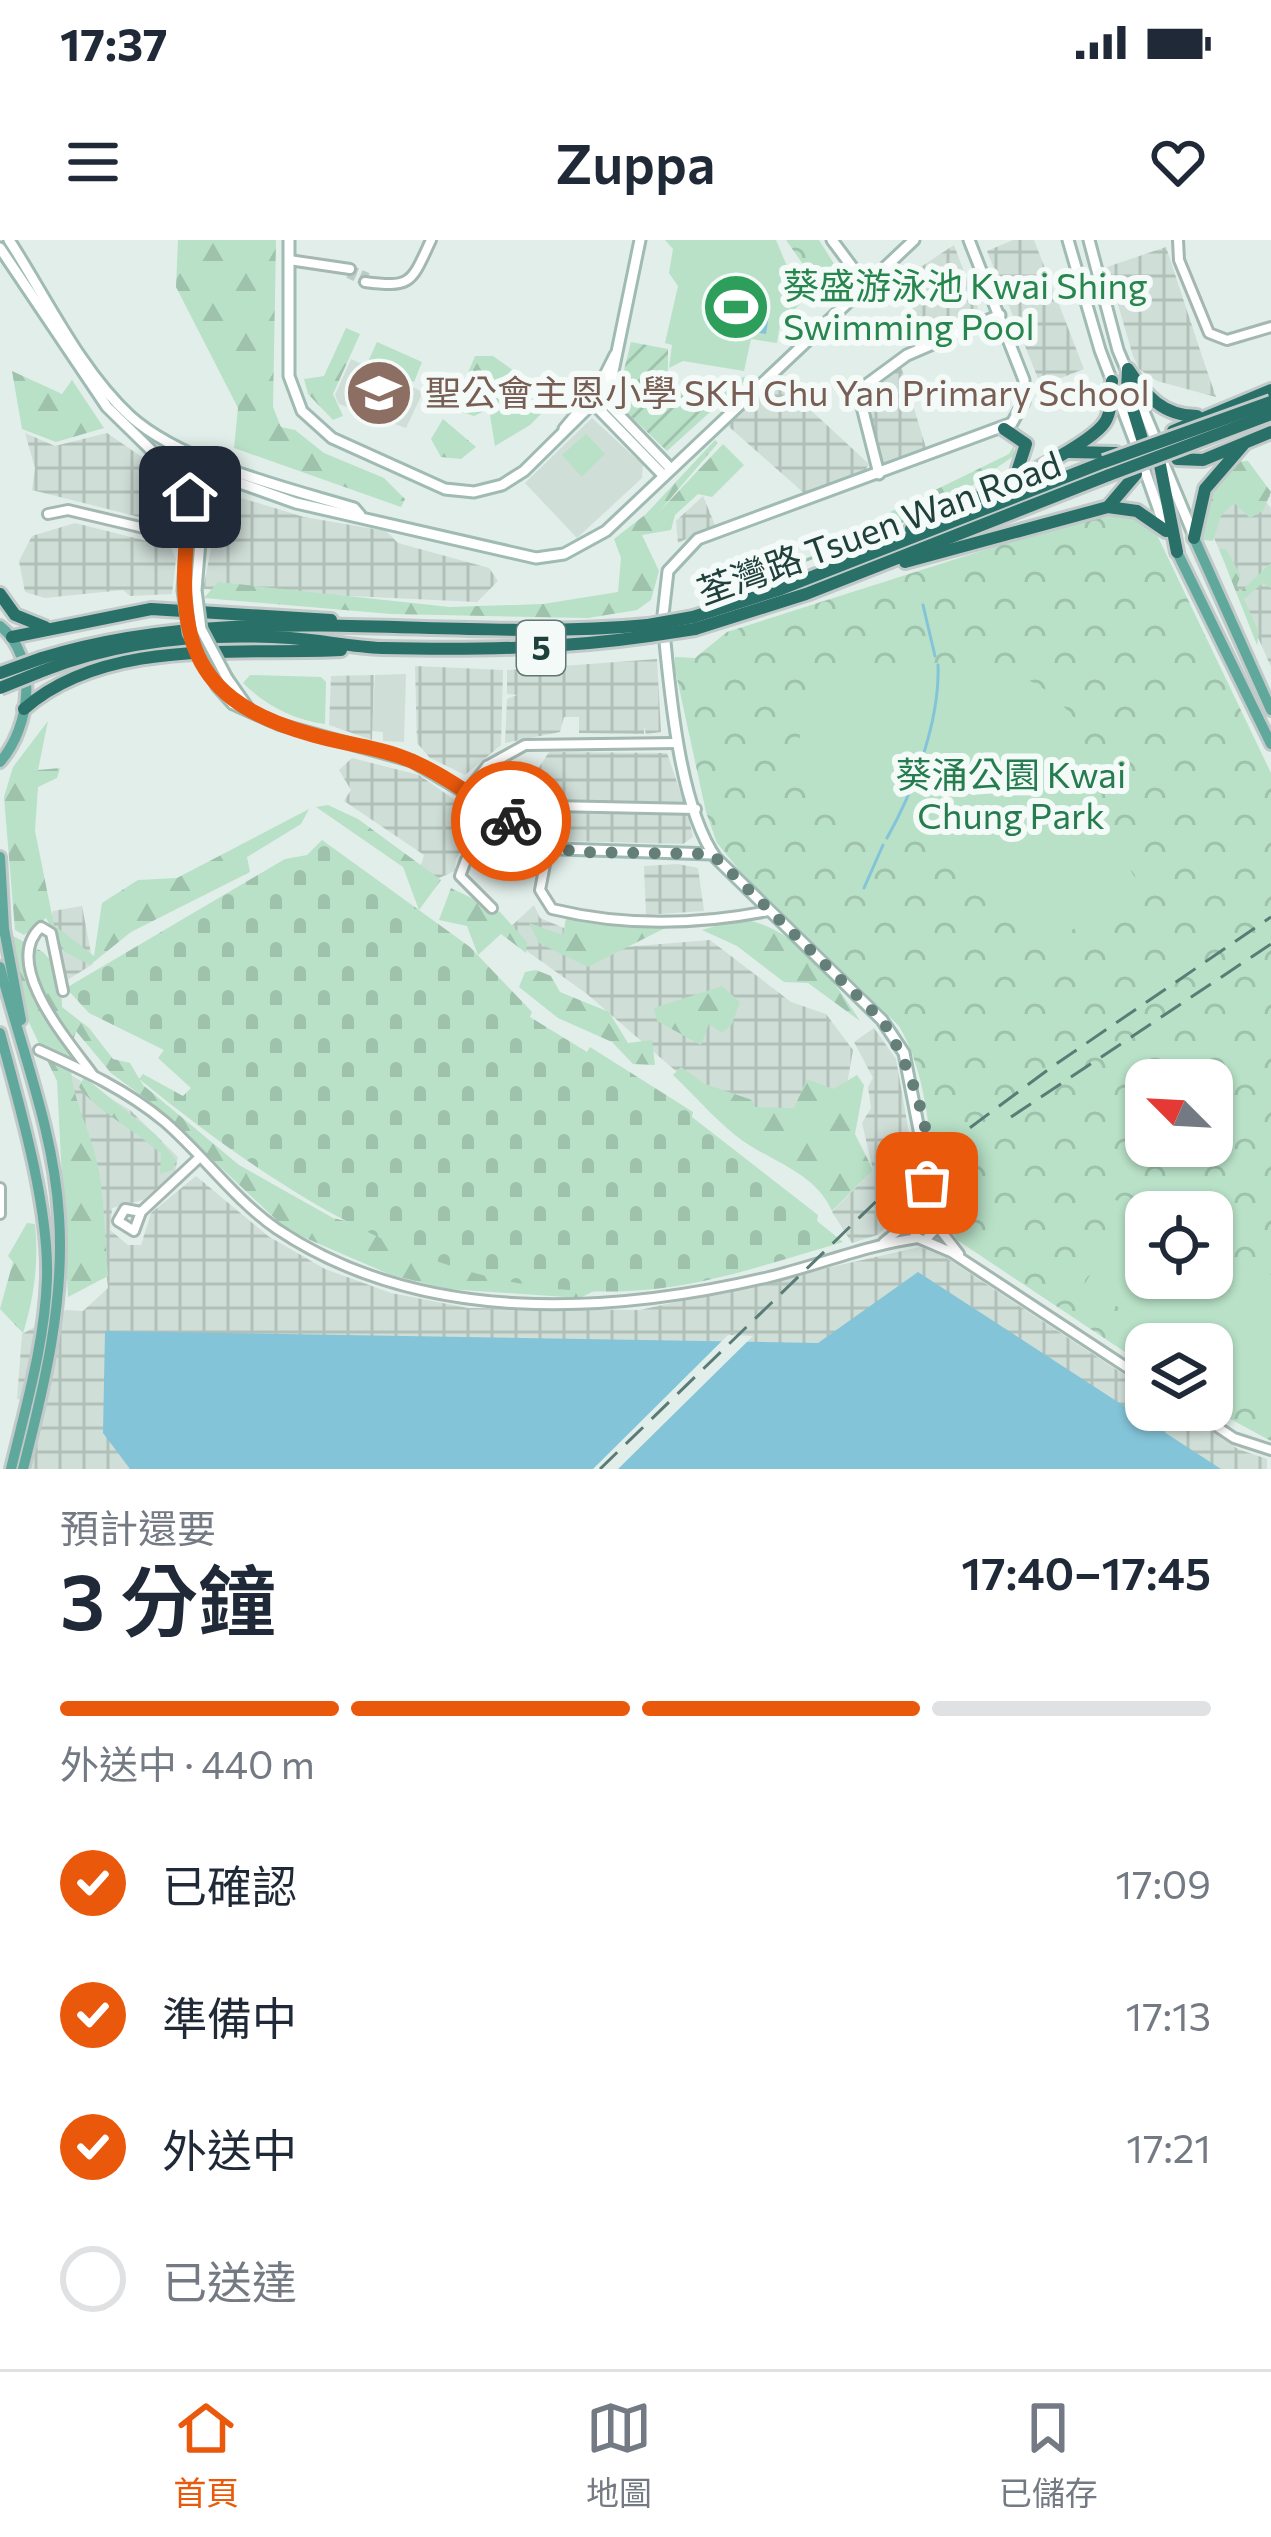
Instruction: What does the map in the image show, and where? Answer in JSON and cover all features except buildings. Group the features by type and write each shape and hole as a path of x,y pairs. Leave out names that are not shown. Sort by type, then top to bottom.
{"highway":[{"path":"1128,369 1155,403 1175,414 1201,416"},
{"path":"1126,421 1144,441 1127,390 1128,369"},
{"path":"1058,456 1104,423 1112,381"},
{"path":"1173,431 1271,390"},
{"name":"荃灣路 Tsuen Wan Road","path":"0,673 190,638 276,637 378,648 559,648 694,623 880,566 1271,403"},
{"name":"荃灣路 Tsuen Wan Road","path":"694,623 884,545 1271,414"},
{"path":"1004,429 1020,436 1028,449 1015,476"},
{"path":"1108,507 1157,468 1203,460 1266,434"},
{"path":"1194,538 1205,489 1243,445"},
{"path":"884,545 1058,456 1084,449 1116,453"},
{"path":"1157,468 1177,495"},
{"path":"1157,468 1178,552"},
{"path":"880,566 1108,507 1137,511 1166,531"},
{"path":"0,594 15,615 46,628"},
{"path":"12,637 118,612 186,608 287,613 362,625"},
{"name":"荃灣路 Tsuen Wan Road","path":"0,688 43,664 171,630 362,625 558,633 649,631"},
{"path":"24,709 77,676 147,659 378,648"}],"main road":[{"path":"1194,538 1271,710"},
{"path":"1178,552 1271,745"},
{"path":"0,626 12,637 23,666 24,709 17,736 0,762"},
{"path":"0,857 4,929 58,1206 50,1351 23,1469"},
{"path":"0,967 33,1082"},
{"path":"0,1033 16,1110"},
{"path":"0,1063 39,1193 53,1276 11,1469"}],"street":[{"path":"9,240 115,400 151,432 201,456 354,508 360,515"},
{"path":"289,240 291,389 309,419 332,438 445,489 474,492 517,477 595,398 617,368 640,240"},
{"path":"369,280 393,288 411,280 430,240"},
{"path":"832,240 864,284"},
{"path":"0,248 124,428 153,452 233,483 544,558 592,542 916,240"},
{"path":"663,615 668,571 698,539 1004,429 1018,414 1025,393 969,240"},
{"path":"1068,240 1126,421"},
{"path":"1089,240 1128,369"},
{"path":"1178,240 1179,260 1209,333 1238,339 1271,326"},
{"path":"289,260 319,260 347,271"},
{"path":"879,474 858,392 882,369 1000,315"},
{"path":"595,398 668,473"},
{"path":"201,456 193,468 186,538 183,590 189,633 222,682 248,708 308,734 397,755 549,844 583,854 712,854"},
{"path":"201,456 206,472 196,590 201,629 222,682"},
{"path":"1157,468 1166,531 1178,552"},
{"path":"202,499 233,483"},
{"path":"1177,495 1194,538"},
{"path":"48,514 68,510 199,541"},
{"path":"665,642 677,743 712,854 882,1020 904,1053 934,1214 963,1260"},
{"path":"466,793 487,766 514,748 541,742 677,743"},
{"path":"487,766 551,806 696,809"},
{"path":"492,908 460,876 499,814"},
{"path":"549,844 540,890 552,909 601,921 634,922 768,911"},
{"path":"63,992 51,933 41,927 29,950 35,985 46,1009 94,1076"},
{"path":"39,1050 94,1076 165,1122 274,1227 336,1262 414,1289 476,1300 607,1304 682,1296 883,1243 922,1238 938,1227"},
{"path":"141,1212 200,1157"},
{"path":"883,1243 913,1217 929,1174"},
{"path":"0,1188 0,1214"},
{"path":"913,1217 934,1214"},
{"path":"913,1217 922,1238 1125,1366"},
{"path":"1224,1431 1271,1450"}],"shaded area":[{"path":"1013,240 1034,240 1084,369 1041,386 987,251"},
{"path":"954,245 980,314 924,337 901,280"},
{"path":"1166,247 1216,397 1157,381 1139,369 1133,356 1107,267"},
{"name":"聖公會主恩小學 SKH Chu Yan Primary School","path":"351,359 423,392 406,428 339,404 335,395"},
{"path":"900,363 927,451 885,465 875,454 863,395"},
{"path":"777,379 869,464 863,474 805,494 728,426"},
{"path":"592,418 643,465 642,478 577,538 525,483"},
{"path":"25,433 55,446 107,433 162,471 176,496 176,518 167,524 32,490 35,468"},
{"path":"1247,470 1271,496 1265,501 1271,508 1271,667 1214,538 1215,513"},
{"path":"225,493 304,517 386,531 398,543 489,568 498,581 477,602 203,589 212,544 210,508"},
{"path":"703,496 715,525 678,543 676,521"},
{"path":"75,523 171,547 176,559 172,594 130,596 123,590 45,598 25,592 19,561 32,536"},
{"path":"657,659 661,732 646,734 644,726 644,734 579,733 579,717 564,717 560,732 505,743 507,699 517,695 507,694 507,670"},
{"path":"415,666 503,670 501,745 465,775 430,758 417,743"},
{"path":"406,674 404,742 383,741 383,732 372,731 375,675"},
{"path":"374,675 372,740 329,725 331,676"},
{"path":"549,752 667,753 684,803 553,802 527,786"},
{"path":"352,758 419,775 481,818 456,859 455,871 437,879 421,866 424,855 344,801 351,790 339,770"},
{"path":"491,776 554,813 688,814 693,837 683,844 566,841 488,795 484,786"},
{"path":"644,866 698,868 704,911 646,915"},
{"path":"534,905 540,918 612,948 710,940 791,1002 826,1014 853,1050 845,1096 821,1134 700,1092 587,994 503,934"},
{"path":"82,906 93,964 64,982 51,917 53,911"},
{"path":"874,1028 896,1059 916,1173 899,1217 877,1235 852,1243 832,1212 873,1170 862,1123 871,1108 868,1087 873,1078 854,1042"},
{"path":"64,1071 130,1110 178,1157 175,1172 143,1200 112,1208 110,1230 128,1245 141,1245 151,1213 196,1176 268,1236 325,1269 391,1293 468,1308 640,1310 920,1247 945,1257 1125,1375 1125,1431 1211,1431 1238,1449 1267,1459 1267,1469 17,1469 32,1402 17,1399 22,1334 66,1310 83,1311 108,1288 98,1205"}],"green space":[{"path":"178,240 276,240 273,407 281,427 295,430 324,453 384,478 405,499 401,507 234,448 238,408 176,287"},
{"name":"葵盛游泳池 Kwai Shing Swimming Pool","path":"665,240 776,240 802,302 780,324 777,343 751,339 744,371 683,361 669,368 672,345 665,343 678,286 669,273 673,249"},
{"path":"786,240 819,240 846,283 830,303"},
{"path":"346,328 360,334 333,394 343,416 333,420 308,394 304,379 324,376"},
{"path":"377,342 422,362 414,382 368,362"},
{"path":"631,342 668,349 668,378 674,388 703,388 710,396 730,381 751,375 667,451 616,402"},
{"path":"475,356 493,356 555,400 530,425 495,446 489,409 474,416 453,409"},
{"path":"12,371 62,394 72,380 104,428 56,442 22,429"},
{"path":"443,419 476,447 461,459 441,457 431,439"},
{"path":"586,434 605,454 582,477 562,455"},
{"path":"715,440 718,443 658,513 723,444 744,465 712,497 698,494 675,515 671,530 642,535 659,571 651,600 637,610 588,618 391,614 204,598 218,582 450,607 543,604 618,592 621,558 614,539 646,514"},
{"path":"1014,445 1014,456 934,510 899,524 882,525 878,518 1009,454"},
{"path":"1248,461 1271,492 1263,511 1250,518 1234,503 1221,516 1213,541 1202,540 1207,490 1232,462"},
{"name":"葵涌公園 Kwai Chung Park","path":"1103,512 1134,516 1157,535 1271,773 1271,1441 1233,1420 1233,1323 1125,1323 1125,1352 957,1240 939,1188 920,1079 899,1026 717,843 675,669 675,657 695,658 727,632"},
{"path":"877,532 737,591 708,595"},
{"path":"1219,549 1226,549 1241,576 1236,586 1240,592 1271,563 1271,588 1263,583 1244,599 1259,632 1257,645"},
{"path":"940,663 1025,678 1051,693 1081,725 1102,825 1136,879 1103,909 1063,934 1035,936 1024,931 970,861 859,821 818,785 806,765 800,743 802,723 811,704 830,687 868,671"},
{"path":"250,675 321,677 326,682 325,724 270,704 243,683"},
{"path":"48,721 38,770 60,768 57,778 38,787 35,831 54,925 94,956 102,903 138,880 177,878 309,809 301,824 247,857 250,872 131,932 90,965 65,952 46,918 24,935 15,930 4,797 13,767"},
{"path":"328,805 358,819 441,880 419,910 403,867 316,807"},
{"path":"322,840 470,947 532,1012 530,1017 587,1052 590,1047 693,1112 692,1117 818,1215 817,1221 843,1242 737,1273 656,1289 559,1289 493,1278 428,1258 366,1231 306,1199 193,1121 139,1079 143,1074 183,1096 191,1088 158,1058 164,1050 89,1013 66,988 285,859 307,855"},
{"path":"451,888 500,912 527,942 526,953 501,934 478,955 467,926 439,920"},
{"path":"566,918 671,925 588,967 539,943 529,923 563,935"},
{"path":"740,919 777,931 810,956 860,1021 808,983 784,982 737,946 702,930"},
{"path":"13,936 43,952 61,972 62,1007 89,1028 113,1059 130,1063 143,1085 239,1165 333,1218 608,1284 580,1298 448,1289 391,1275 287,1230 157,1107 111,1073 76,1031 71,1050 73,1085 99,1172 108,1276 68,1297 57,1081 23,1010"},
{"path":"536,970 551,976 560,992 609,1012 628,1043 652,1040 655,1065 633,1064 612,1042 558,1018 519,987 525,972"},
{"path":"722,986 740,1002 732,1024 722,1033 709,1024 701,1045 657,1021 654,1008"},
{"path":"681,1067 705,1084 752,1100 755,1107 794,1108 807,1079 833,1089 857,1075 864,1085 855,1134 873,1170 832,1211 814,1185 719,1121 673,1075"},
{"path":"84,1077 155,1134 176,1160 173,1170 160,1174 161,1154 86,1095 79,1087"},
{"path":"1103,1196 1125,1203 1125,1299 1233,1299 1233,1260 1250,1271 1271,1275 1271,1398 1233,1379 1233,1323 1143,1323 1084,1285 1116,1232 1096,1205"},
{"path":"27,1223 35,1224 36,1265 23,1333 0,1309 13,1262 8,1256"}],"water":[{"path":"711,299 770,309 766,334 707,324"},
{"path":"918,1272 1125,1407 1125,1431 1163,1431 1221,1469 130,1469 103,1433 105,1331 818,1343"}],"pier":[{"path":"728,1335 753,1336 618,1469 593,1469"}],"waterway":[{"path":"923,605 935,656"},
{"path":"887,838 923,755 935,709 938,665"},
{"path":"864,888 883,845"}],"tunnel":[{"path":"350,269 368,277"},
{"path":"348,274 365,282"}],"railway":[{"path":"600,1469 893,1185 1053,1066 1271,917"},
{"path":"1011,1117 1271,944"}],"way so far":[{"path":"511,821 549,844 583,854 712,854 882,1020 904,1053 925,1143 927,1183"}],"place":[{"name":"葵盛游泳池 Kwai Shing Swimming Pool","path":"736,307"},
{"name":"聖公會主恩小學 SKH Chu Yan Primary School","path":"379,393"}],"route":[{"path":"190,497 183,590 186,622 202,664 233,704 278,724 412,761 511,821"}]}
